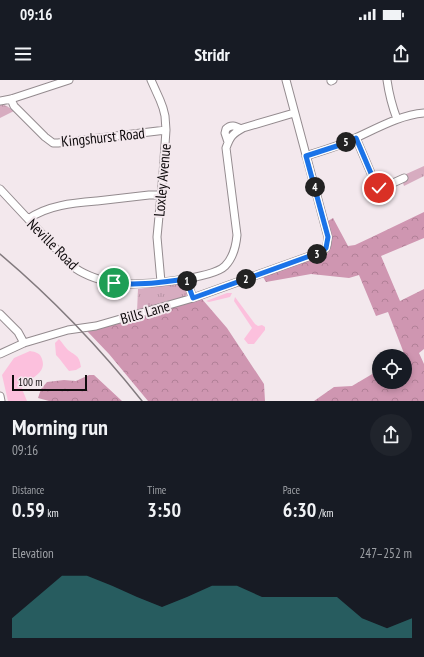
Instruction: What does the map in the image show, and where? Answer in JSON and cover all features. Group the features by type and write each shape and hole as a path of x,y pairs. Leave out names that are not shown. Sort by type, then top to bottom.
{"street":[{"path":"0,101 11,99 69,80"},
{"name":"Loxley Avenue","path":"151,80 163,108 166,130 157,237 161,282"},
{"name":"Bills Lane","path":"0,354 24,343 68,330 96,326 193,298 321,252 326,248 328,237 286,80"},
{"path":"387,80 389,93 397,119"},
{"name":"Kingshurst Road","path":"11,99 14,106 53,143 166,130"},
{"path":"306,156 343,144 397,119 424,112"},
{"name":"Neville Road","path":"0,190 71,265 83,274 114,283 129,285 186,279 213,273 224,267 236,245 237,235 226,148 228,142 235,132 241,129 294,113"},
{"path":"356,138 376,185 379,188 401,181"},
{"path":"28,219 51,208 71,203 160,195"},
{"path":"186,279 193,298"},
{"path":"0,314 18,332 24,343"},
{"path":"0,396 1,401"}],"green space":[{"path":"0,104 6,106 14,111 0,118"},
{"path":"424,166 424,176 404,186 404,175"},
{"path":"424,212 424,238 381,256 400,301 424,289 424,349 419,353 424,364 424,401 314,401 334,387 352,386 372,374 372,389 412,389 412,349 402,349 388,312 376,316 359,275 349,278 311,274 266,282 263,277 328,253 332,241 328,221 333,218 348,246 355,245"},
{"path":"180,283 185,286 188,293 187,296 137,312 138,289"},
{"path":"202,299 227,328 264,384 265,401 148,401 109,354 87,331"},
{"path":"89,375 94,375 122,401 49,401 38,398 41,389 47,382 64,380 76,381"}],"shaded area":[{"path":"227,293 232,293 230,297 209,302 206,301"},
{"path":"235,297 255,324 265,327 265,330 254,344 248,344 244,339 252,328 234,301"},
{"path":"59,339 67,349 77,356 81,367 76,370 69,371 56,355 55,343"},
{"path":"30,351 36,352 40,355 43,364 42,368 37,375 23,385 22,389 27,401 8,401 2,375 14,358"}],"railway":[{"path":"0,254 75,324 142,401"}],"route":[{"path":"114,283 129,285 186,279 193,298 325,250 328,237 306,156 343,144 356,138 376,185 379,188"}]}
